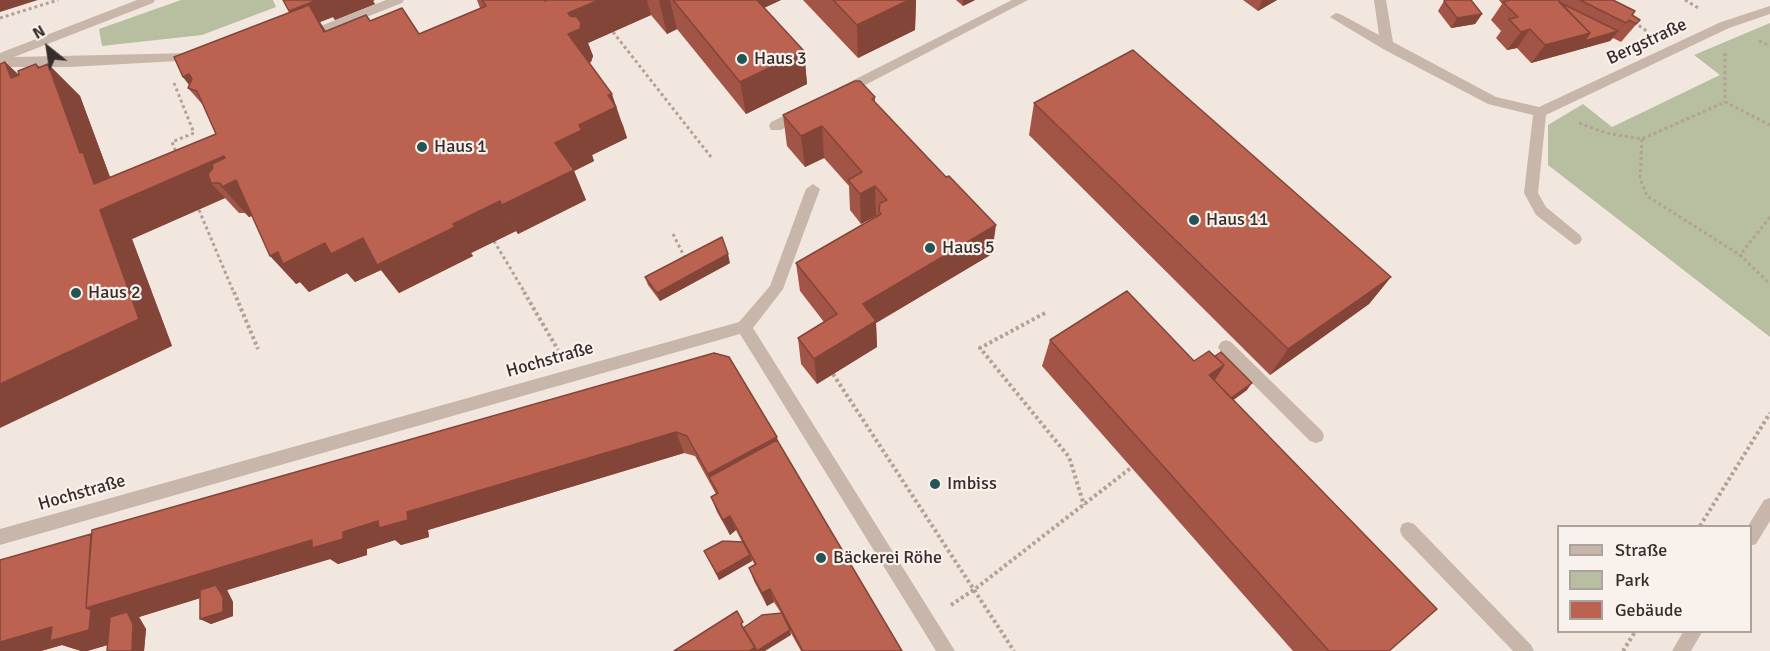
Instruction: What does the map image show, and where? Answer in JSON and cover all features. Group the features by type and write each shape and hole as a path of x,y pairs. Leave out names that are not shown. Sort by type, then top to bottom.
{"street":[{"path":"0,60 149,0"},
{"path":"299,38 398,0"},
{"path":"776,126 1022,0"},
{"path":"1380,0 1387,46"},
{"name":"Bergstraße","path":"1540,112 1725,25 1770,10"},
{"path":"1336,17 1493,101 1540,112 1531,194 1541,211 1575,239"},
{"path":"0,60 165,58 205,55"},
{"path":"813,189 776,289 744,327 946,651"},
{"name":"Hochstraße","path":"0,537 744,327"},
{"path":"1226,347 1316,436"},
{"path":"1752,535 1770,506"},
{"path":"1408,530 1525,651"},
{"path":"1681,651 1692,633"}],"path":[{"path":"0,18 58,0"},
{"path":"1627,17 1674,49"},
{"path":"1725,25 1725,102"},
{"path":"613,32 711,157"},
{"path":"165,58 194,133 172,142 176,153"},
{"path":"1725,102 1770,125"},
{"path":"1572,121 1606,134 1642,139 1725,102"},
{"path":"1642,139 1640,178 1647,196 1740,255 1770,284"},
{"path":"200,210 258,349"},
{"path":"1740,255 1770,217"},
{"path":"673,234 687,261"},
{"path":"494,242 571,374"},
{"path":"1045,313 980,348 1069,457 1084,505"},
{"path":"833,374 1014,651"},
{"path":"1701,525 1770,413"},
{"path":"927,620 975,590 1132,467"},
{"path":"1623,651 1634,633"}],"green space":[{"path":"181,0 273,0 276,7 202,35 102,46 99,29"},
{"path":"1770,23 1770,337 1548,165 1548,125 1583,104 1612,127 1720,75 1694,55"}],"building":[{"path":"283,0 317,0 289,11"},
{"path":"482,0 599,0 568,13 570,16 577,17 581,23 580,29 568,34 612,94 608,95 616,107 579,125 582,130 555,143 574,170 502,205 500,201 453,224 455,227 377,265 363,238 331,254 325,243 283,264 278,252 270,256 236,180 222,187 220,183 211,183 208,174 213,168 212,164 225,158 224,156 100,210 139,319 0,384 0,64 5,62 11,78 19,75 18,71 36,64 38,68 48,64 80,153 83,152 94,184 216,134 197,91 188,88 192,79 189,74 183,77 174,57 309,5 324,32 366,15 370,21 402,8 419,34 486,6"},
{"path":"673,0 757,0 804,51 740,82"},
{"path":"833,0 909,0 857,25"},
{"path":"1445,0 1471,0 1482,14 1457,18"},
{"path":"1558,0 1590,33 1545,45 1530,29 1521,32 1509,19 1518,17 1503,2"},
{"path":"1580,0 1613,0 1635,11 1632,15 1640,20 1636,24 1629,20 1626,23"},
{"path":"1559,2 1618,31 1584,41 1590,33"},
{"name":"Haus 11","path":"1133,50 1391,277 1288,349 1034,103"},
{"path":"855,81 860,81 875,97 872,99 946,177 949,176 996,225 863,304 876,321 814,359 798,338 837,314 796,263 881,214 880,203 887,200 875,186 860,194 848,180 862,172 822,126 801,136 783,115"},
{"path":"722,237 728,254 657,293 645,277"},
{"path":"1127,291 1194,361 1209,351 1224,365 1209,375 1437,609 1389,651 1329,651 1050,340"},
{"path":"1221,352 1252,383 1231,398 1214,380 1224,365 1215,356"},
{"path":"714,353 729,357 777,437 708,474 687,436 676,432 407,512 408,520 379,528 378,521 343,532 343,539 312,548 312,540 86,608 92,530"},
{"path":"777,440 902,651 803,651 770,589 762,593 749,568 756,564 730,516 723,520 711,497 718,493 709,477"},
{"path":"91,534 86,608 91,610 89,630 50,641 52,627 0,642 0,560"},
{"path":"723,541 743,542 750,555 717,574 704,551"},
{"path":"216,585 223,597 223,612 200,619 200,590"},
{"path":"737,611 743,622 741,624 755,647 749,651 674,651"},
{"path":"127,612 133,624 132,651 107,651 110,617"},
{"path":"782,613 790,630 757,651 743,628 762,615"}],"place":[{"name":"Haus 3","path":"742,59"},
{"name":"Haus 1","path":"422,147"},
{"name":"Haus 11","path":"1194,220"},
{"name":"Haus 5","path":"930,248"},
{"name":"Haus 2","path":"76,293"},
{"name":"Imbiss","path":"935,484"},
{"name":"Bäckerei Röhe","path":"821,558"}]}
